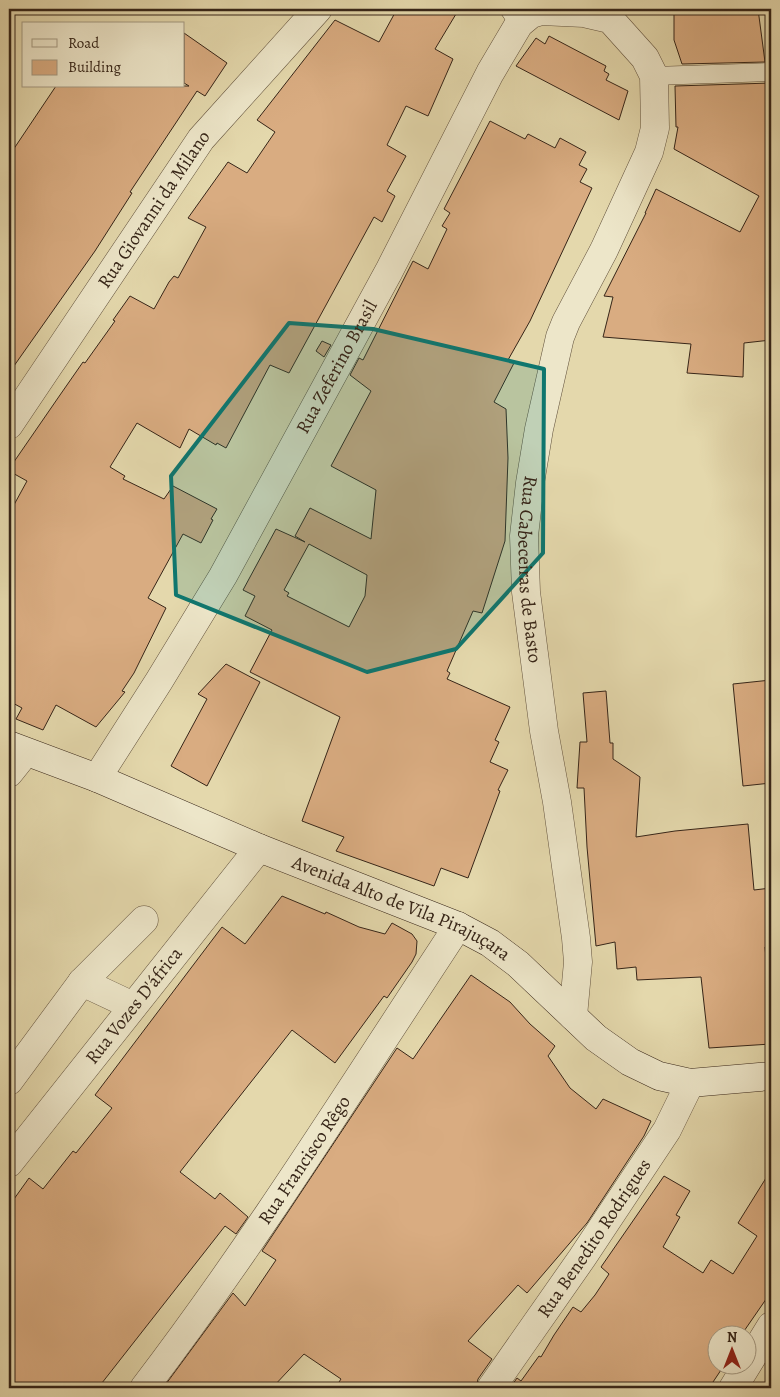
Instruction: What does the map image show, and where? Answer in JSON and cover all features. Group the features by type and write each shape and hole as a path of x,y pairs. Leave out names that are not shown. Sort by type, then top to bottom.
{"street":[{"name":"Rua Giovanni da Milano","path":"9,425 201,139 318,9"},
{"name":"Rua Zeferino Brasil","path":"97,778 159,681 227,568 389,271 490,73 514,16 541,11 568,11 602,16"},
{"name":"Rua Cabeceiras de Basto","path":"573,1016 578,962 576,938 558,802 544,731 526,592 524,536 531,474 560,338 566,322 604,250 649,152 654,128 654,76 645,58 635,45 610,19 602,16"},
{"name":"Avenida Alto de Vila Pirajuçara","path":"17,749 97,778 259,848 458,926 490,943 518,964 596,1038 630,1062 658,1076 690,1083 771,1076"},
{"path":"9,774 17,749"},
{"name":"Rua Vozes D'áfrica","path":"9,1162 259,848"},
{"path":"9,1081 82,982 144,920"},
{"name":"Rua Francisco Rêgo","path":"144,1388 174,1350 276,1206 458,926"},
{"path":"82,982 133,1006"},
{"name":"Rua Benedito Rodrigues","path":"491,1388 582,1258 667,1130 690,1083"},
{"path":"733,1388 771,1326"}],"lane":[{"path":"654,76 771,72"}],"highlighted area":[{"path":"289,323 373,329 544,369 543,553 456,649 367,672 176,595 171,476"}],"building":[{"path":"397,9 459,9 435,49 453,59 428,116 406,106 387,145 406,156 387,191 395,196 382,222 374,217 289,373 270,365 226,448 217,443 216,445 189,429 180,448 137,423 110,467 125,476 123,479 164,499 173,486 217,509 211,519 213,520 201,543 183,534 148,598 166,608 134,673 122,691 125,692 96,727 56,705 43,730 16,719 22,708 9,701 9,514 27,481 9,471 9,469 83,362 85,363 115,321 113,320 130,296 154,309 169,282 174,276 178,278 206,227 188,218 228,162 247,173 275,132 257,120 335,20 379,42"},
{"path":"674,9 758,9 765,62 682,64 674,40"},
{"path":"185,34 227,63 205,96 197,91 130,192 132,193 95,251 9,373 9,156 55,88 185,88 185,86 189,86 185,84"},
{"path":"549,36 606,66 604,71 609,74 606,80 628,91 619,120 516,66 536,38 545,44"},
{"path":"771,83 771,340 744,343 743,377 687,373 691,344 603,337 613,297 604,296 656,189 740,232 759,196 674,149 678,127 676,127 675,86"},
{"path":"490,121 525,139 528,134 555,148 560,138 586,152 579,165 587,169 580,182 592,188 530,321 508,360 514,363 494,402 506,409 508,458 505,541 482,613 473,611 447,671 450,673 447,679 510,707 495,740 499,742 490,762 508,770 498,790 500,791 468,878 441,868 434,886 336,851 344,837 302,821 340,717 250,672 272,630 245,616 255,596 243,590 276,529 305,542 295,536 310,508 371,539 376,490 331,466 371,391 350,375 359,358 363,360 413,261 428,269 447,229 442,226 450,213 444,209","holes":["309,544 367,575 365,596 349,627 287,596 289,593 284,590"]},
{"path":"322,341 331,345 324,357 316,351"},
{"path":"226,664 260,682 207,786 171,766 207,699 198,694"},
{"path":"771,680 771,783 743,786 733,684"},
{"path":"606,691 610,743 613,743 613,759 640,777 636,837 748,824 754,890 771,888 771,946 765,947 771,1016 771,1044 709,1048 701,977 637,980 636,967 617,969 615,942 596,946 584,788 577,788 580,742 587,742 583,693"},
{"path":"282,896 325,914 326,912 359,927 385,934 392,923 412,934 417,941 416,954 387,998 384,996 335,1063 292,1030 180,1172 215,1199 220,1193 248,1217 236,1234 225,1226 98,1388 9,1388 9,1206 29,1178 43,1189 73,1151 76,1153 112,1108 95,1095 222,927 245,944"},
{"path":"471,975 510,1002 530,1024 555,1046 548,1056 570,1088 596,1109 603,1099 651,1121 644,1136 587,1223 527,1293 518,1285 468,1341 492,1359 478,1379 476,1388 335,1388 341,1379 304,1354 272,1388 163,1388 233,1293 245,1306 276,1260 262,1251 397,1048 413,1059"},
{"path":"771,1170 771,1292 749,1324 708,1324 708,1374 718,1374 709,1388 510,1388 517,1378 521,1381 539,1356 541,1357 573,1307 581,1312 595,1295 609,1274 601,1267 664,1176 690,1191 676,1215 680,1217 663,1247 703,1273 711,1260 733,1274 757,1236 738,1223"}]}
